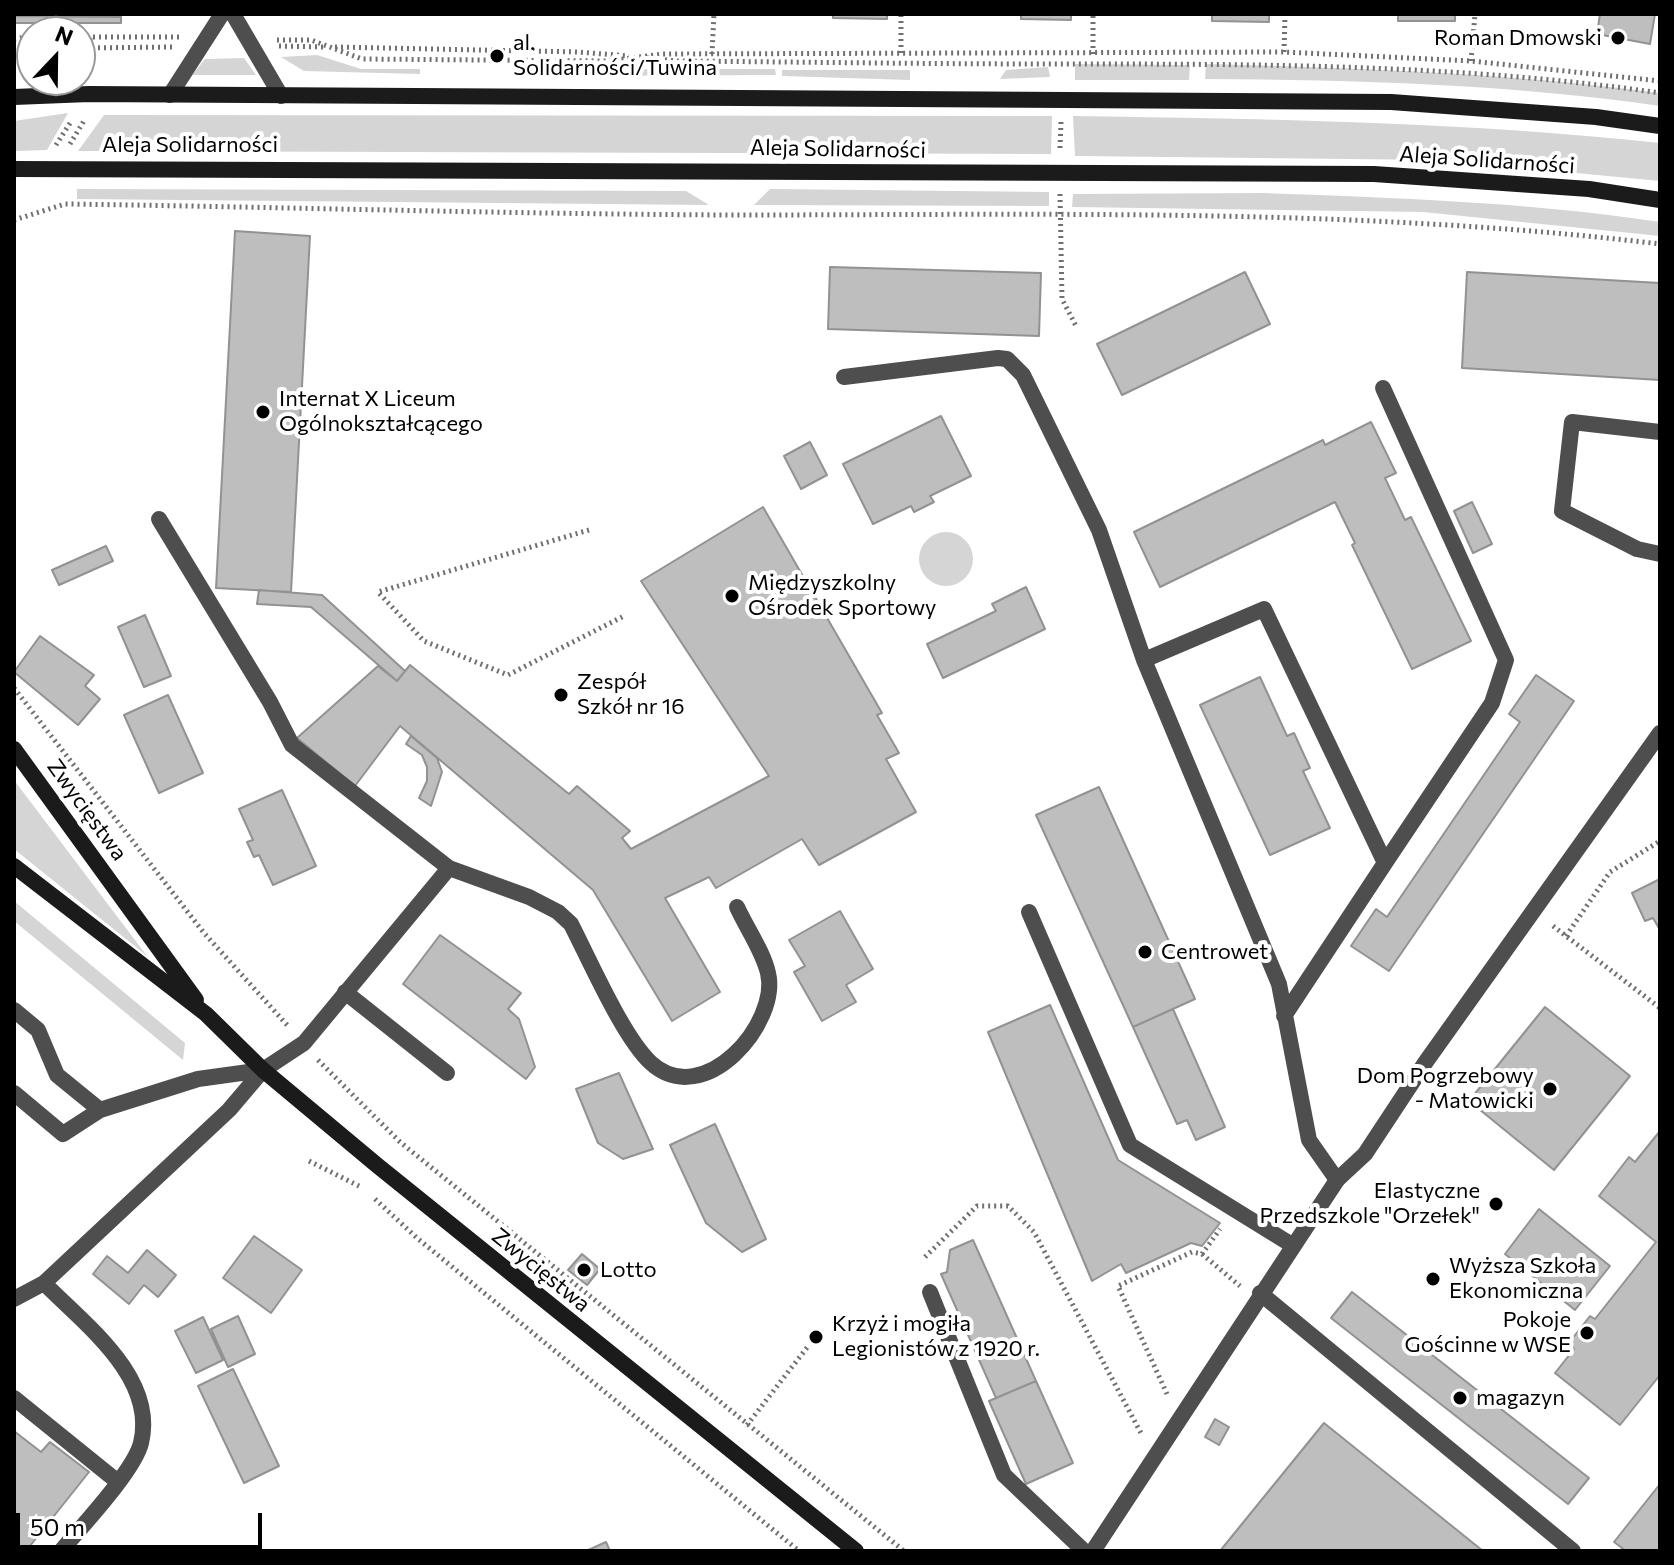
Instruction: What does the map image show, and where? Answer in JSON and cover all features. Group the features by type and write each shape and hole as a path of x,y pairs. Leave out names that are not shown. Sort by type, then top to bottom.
{"main road":[{"path":"96,94 1391,102 1596,117 1660,126"},
{"path":"14,97 39,96"},
{"name":"Aleja Solidarności","path":"14,169 1374,174 1589,189 1660,200"},
{"name":"Zwycięstwa","path":"14,749 206,1014"},
{"name":"Zwycięstwa","path":"14,866 206,1014 263,1070 856,1551"}],"street":[{"path":"170,95 222,14"},
{"path":"233,14 281,96"},
{"path":"844,377 998,358 1017,366 1099,530 1144,660 1279,984 1309,1140 1337,1180"},
{"path":"1284,1016 1492,703 1506,660 1383,388"},
{"path":"1660,432 1572,422 1562,511 1637,549 1660,554"},
{"path":"159,519 270,702 292,745 449,868 529,897 558,912 571,924 633,1038 652,1064 681,1076 707,1076 735,1055 762,1017 769,975 737,907"},
{"path":"1144,660 1264,609 1385,863"},
{"path":"1093,1551 1337,1180 1365,1154 1425,1063 1660,733"},
{"path":"14,1299 44,1283 229,1110 263,1070 304,1043 449,868"},
{"path":"1029,912 1130,1145 1292,1245"},
{"path":"345,992 447,1073"},
{"path":"14,1010 38,1030 57,1075 100,1110"},
{"path":"14,1093 63,1134 100,1110 198,1079 263,1070"},
{"path":"44,1283 120,1360 141,1403 141,1444 118,1482 61,1551"},
{"path":"930,1292 1004,1475 1084,1551"},
{"path":"1258,1296 1573,1551"},
{"path":"14,1398 118,1482"}],"path":[{"path":"712,54 714,14"},
{"path":"901,14 901,53"},
{"path":"1093,14 1093,54"},
{"path":"1284,52 1285,14"},
{"path":"1471,61 1475,14"},
{"path":"96,37 203,44"},
{"path":"248,43 578,52 677,61 1209,62 1439,69 1570,80 1660,93"},
{"path":"96,48 203,44"},
{"path":"331,47 362,59 608,61 712,54 1284,52 1471,61 1660,81"},
{"path":"1059,53 1062,299 1076,326"},
{"path":"65,204 66,151 89,114 89,96"},
{"path":"14,220 65,204 587,214 1061,215 1387,220 1561,232 1660,244"},
{"path":"589,530 378,592 424,641 508,675 624,616"},
{"path":"14,688 204,933 400,1142 904,1551"},
{"path":"1566,936 1610,872 1660,841"},
{"path":"1553,926 1660,1008"},
{"path":"309,1161 363,1188"},
{"path":"374,1198 417,1238 799,1551"},
{"path":"925,1257 977,1206 1008,1206 1034,1232 1155,1456"},
{"path":"1202,1254 1234,1209"},
{"path":"1182,1415 1165,1391 1118,1286 1192,1252 1202,1254 1258,1296"},
{"path":"747,1425 809,1345"}],"shaded area":[{"path":"317,55 361,69 420,69 420,74 304,71 281,57"},
{"path":"244,58 256,75 192,75 205,59"},
{"path":"1075,64 1190,65 1189,80 1075,80"},
{"path":"1206,64 1490,76 1603,86 1660,93 1660,106 1547,93 1433,85 1205,79"},
{"path":"1048,67 1050,77 1000,79 1006,70"},
{"path":"559,69 775,69 776,75 557,76"},
{"path":"782,70 910,70 910,80 782,76"},
{"path":"68,113 47,150 14,151 14,121"},
{"path":"104,115 1052,116 1051,154 78,151"},
{"path":"1073,116 1440,126 1660,143 1660,181 1440,160 1075,156"},
{"path":"77,189 686,191 709,205 77,199"},
{"path":"770,189 1049,192 1049,206 754,205"},
{"path":"1263,193 1462,202 1610,215 1660,222 1660,236 1423,212 1072,207 1073,194"},
{"path":"946,532 965,540 973,559 965,578 946,586 927,578 919,559 927,540"},
{"path":"14,780 147,956 14,849"},
{"path":"14,901 185,1043 183,1060 14,921"}],"building":[{"path":"14,14 121,14 121,17"},
{"path":"833,14 887,14 887,19 833,18"},
{"path":"1021,14 1071,14 1071,20 1021,19"},
{"path":"1212,14 1269,14 1269,22 1212,21"},
{"path":"1398,14 1455,14 1455,21 1398,21"},
{"path":"1600,14 1655,14 1650,44 1597,34"},
{"path":"96,17 121,17 121,23 96,23"},
{"name":"Internat X Liceum Ogólnokształcącego","path":"235,231 310,236 291,592 216,588"},
{"path":"830,267 1041,273 1039,336 828,329"},
{"path":"1245,272 1270,324 1122,395 1097,344"},
{"path":"1467,272 1660,283 1660,380 1462,368"},
{"path":"941,416 971,476 930,496 934,502 914,512 911,506 873,524 843,464"},
{"path":"1371,422 1396,473 1385,478 1405,520 1411,517 1471,641 1412,669 1352,545 1355,543 1335,502 1160,587 1134,532 1323,440 1325,445"},
{"path":"810,442 827,475 801,489 784,456"},
{"path":"1472,502 1492,544 1473,553 1454,511"},
{"path":"763,507 882,713 877,715 899,753 886,759 916,812 819,865 802,839 716,888 709,877 665,898 720,992 672,1021 593,890 400,726 355,786 297,738 378,666 397,681 410,665 569,794 577,786 630,831 622,838 631,849 769,776 641,581"},
{"path":"106,546 113,561 59,585 52,570"},
{"path":"1026,587 1045,629 943,678 927,644 996,611 992,604"},
{"path":"259,590 322,595 405,671 397,681 311,607 257,604"},
{"path":"145,615 171,676 144,687 118,627"},
{"path":"40,636 94,675 85,686 100,699 78,725 14,672"},
{"path":"1536,675 1574,701 1389,971 1351,946 1376,909 1387,917 1520,722 1509,714"},
{"path":"1260,677 1287,736 1294,733 1310,768 1303,771 1330,828 1270,855 1200,705"},
{"path":"168,695 203,773 159,793 124,715"},
{"path":"411,736 437,758 442,772 431,806 419,798 427,781 427,767 422,755 406,744"},
{"path":"1099,787 1195,999 1133,1027 1036,815"},
{"path":"282,790 316,866 273,885 259,855 254,857 247,842 253,840 239,809"},
{"path":"1660,879 1660,930 1653,918 1645,921 1632,893"},
{"path":"840,911 873,969 846,985 856,1002 822,1021 794,972 805,966 789,940"},
{"path":"440,935 521,993 508,1009 519,1019 535,1067 526,1079 403,984"},
{"path":"1050,1005 1118,1160 1220,1223 1202,1246 1191,1243 1126,1273 1121,1264 1092,1281 988,1032"},
{"name":"Dom Pogrzebowy - Matowicki","path":"1545,1007 1630,1076 1554,1170 1469,1101"},
{"path":"1173,1009 1225,1127 1196,1140 1187,1120 1177,1124 1133,1027"},
{"path":"619,1073 653,1149 623,1159 598,1143 576,1089"},
{"path":"715,1124 766,1239 742,1252 706,1223 670,1145"},
{"name":"Wyższa Szkoła Ekonomiczna","path":"1660,1131 1660,1375 1620,1425 1555,1373 1574,1349 1568,1344 1590,1316 1595,1319 1656,1242 1599,1196 1629,1157 1635,1162"},
{"path":"1539,1209 1610,1266 1575,1310 1505,1254"},
{"path":"254,1236 302,1270 271,1313 223,1278"},
{"path":"973,1240 1036,1381 996,1398 941,1274 947,1272 950,1250"},
{"path":"147,1250 176,1275 158,1297 144,1285 129,1304 93,1274 107,1256 128,1273"},
{"name":"Lotto","path":"582,1254 600,1269 587,1285 568,1270"},
{"name":"magazyn","path":"1352,1292 1589,1478 1568,1504 1331,1318"},
{"path":"238,1316 255,1354 228,1367 211,1329"},
{"path":"203,1317 223,1360 196,1373 175,1331"},
{"path":"233,1369 279,1466 244,1483 198,1386"},
{"path":"1036,1381 1073,1463 1026,1484 989,1401"},
{"path":"1215,1419 1229,1427 1219,1445 1205,1437"},
{"path":"1324,1423 1483,1551 1220,1551"},
{"path":"14,1431 41,1452 50,1442 89,1472 26,1551 14,1551"},
{"path":"1660,1484 1660,1551 1626,1551 1614,1542"},
{"path":"606,1542 610,1551 586,1551"}],"place":[{"name":"Roman Dmowski","path":"1618,38"},
{"name":"al. Solidarności/Tuwina","path":"497,56"},
{"name":"Internat X Liceum Ogólnokształcącego","path":"263,412"},
{"name":"Międzyszkolny Ośrodek Sportowy","path":"732,596"},
{"name":"Zespół Szkół nr 16","path":"561,695"},
{"name":"Centrowet","path":"1145,952"},
{"name":"Dom Pogrzebowy - Matowicki","path":"1550,1089"},
{"name":"Elastyczne Przedszkole \"Orzełek\"","path":"1496,1204"},
{"name":"Lotto","path":"584,1270"},
{"name":"Wyższa Szkoła Ekonomiczna","path":"1433,1279"},
{"name":"Pokoje Gościnne w WSE","path":"1587,1333"},
{"name":"Krzyż i mogiła Legionistów z 1920 r.","path":"816,1337"},
{"name":"magazyn","path":"1460,1398"}]}
